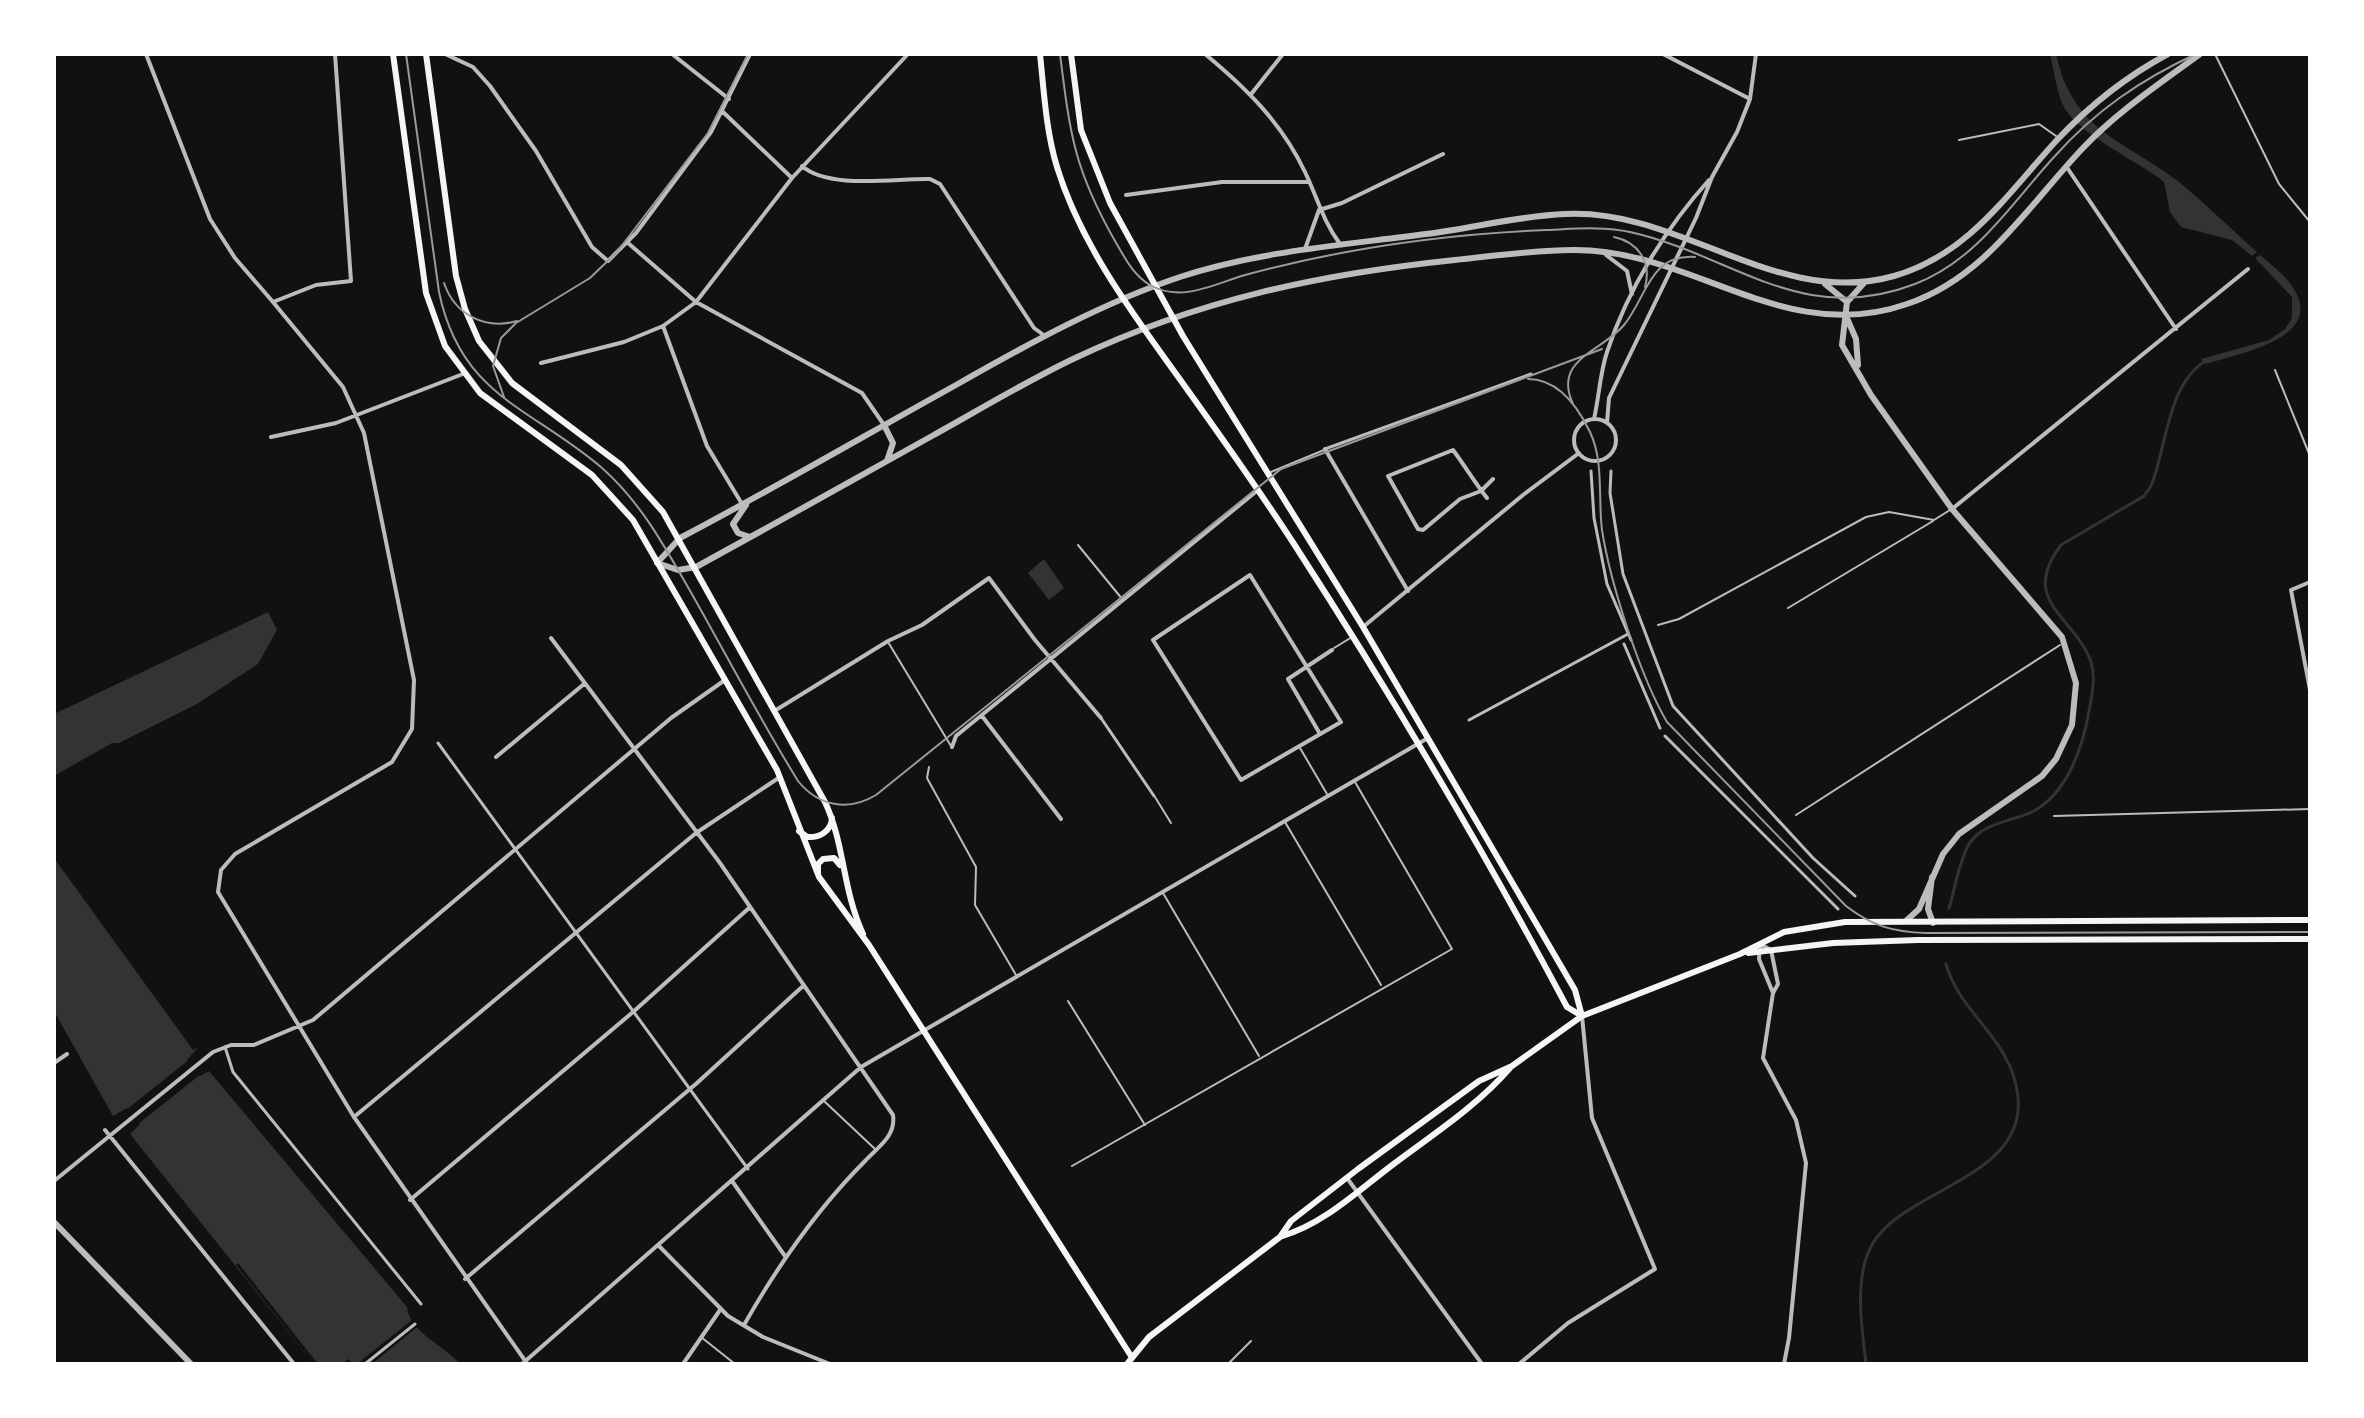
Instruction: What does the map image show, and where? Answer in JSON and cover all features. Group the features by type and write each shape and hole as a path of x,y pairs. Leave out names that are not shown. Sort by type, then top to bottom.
{"main road":[{"path":"393,54 429,304 445,346 463,374 489,400 565,453 607,489 633,520 781,776 807,853 819,877 869,945 1131,1356"},
{"path":"426,54 456,276 465,309 479,341 503,374 523,392 621,465 651,498 680,538 832,818 852,910 869,945"},
{"path":"1040,54 1048,125 1058,170 1076,214 1124,300 1142,330 1258,490 1354,636 1567,1007 1582,1016"},
{"path":"1071,54 1081,130 1094,171 1173,318 1266,475 1363,627 1575,990 1582,1016"},
{"path":"799,831 807,837 819,835 829,829 832,818"},
{"path":"819,877 818,864 823,859 834,858 842,868"},
{"path":"1127,1364 1149,1337 1280,1237 1291,1221 1479,1081 1512,1066 1582,1016 1760,948 1784,932 1810,926 1904,922 2310,920"},
{"path":"1760,948 1771,950 1833,943 1918,940 2310,939"},
{"path":"1280,1237 1299,1232 1357,1192 1488,1093 1512,1066"}],"street":[{"path":"146,54 210,219 235,258 343,387 358,416 412,663 415,715 408,742 392,762 235,854 223,867 217,882 223,904 354,1117 524,1363 861,1067 1428,738"},
{"path":"274,301 324,283 351,281 335,54"},
{"path":"445,54 478,71 513,115 602,258 613,260 723,112 750,54"},
{"path":"672,54 729,99"},
{"path":"541,363 583,355 663,326 696,302 802,166 908,54"},
{"path":"1205,54 1252,93 1281,131 1309,182 1319,210 1340,244"},
{"path":"1252,93 1283,54"},
{"path":"1663,54 1750,99"},
{"path":"1579,453 1599,460 1613,451 1616,437 1607,423 1609,398 1712,177 1737,132 1750,99 1756,54"},
{"path":"2183,67 2169,54 2130,77 2059,138 1987,220 1962,242 1914,270 1864,283 1823,283 1784,275 1624,217 1566,214 1340,244 1210,268 1156,286 1045,336 680,538 657,563 678,570 696,567 1041,375 1142,330 1282,286 1354,270 1540,251 1592,250 1671,265 1789,311 1846,316 1904,306 1943,289 1970,271 2015,227 2098,133 2200,54"},
{"path":"723,112 792,178"},
{"path":"1319,210 1342,203 1443,154"},
{"path":"802,166 815,174 859,181 924,179 940,184 1034,328 1045,336"},
{"path":"2066,166 2176,329"},
{"path":"1594,419 1608,350 1631,299 1668,232 1712,177"},
{"path":"1126,195 1222,182 1309,182"},
{"path":"1304,250 1319,210"},
{"path":"628,243 696,302 860,391 893,443 887,461"},
{"path":"1592,250 1614,259 1627,271 1633,289 1631,299"},
{"path":"1952,509 2248,269"},
{"path":"1823,283 1847,302"},
{"path":"1864,283 1847,302 1841,340 1871,395 1952,509 2065,642 2076,700 2068,739 2042,776 1959,834 1933,873 1919,909 1904,922"},
{"path":"1846,316 1856,339 1858,369"},
{"path":"663,326 707,446 742,504"},
{"path":"271,437 358,416 463,374"},
{"path":"1408,591 1325,449 1531,374"},
{"path":"1579,453 1575,435 1584,422 1594,419 1607,423"},
{"path":"1487,498 1481,491 1453,450 1388,476 1418,529 1431,524 1460,499 1481,491 1493,479"},
{"path":"1363,627 1523,495 1579,453"},
{"path":"1591,471 1594,518 1607,584 1631,640"},
{"path":"1611,471 1614,524 1623,574 1673,706 1813,858 1855,896"},
{"path":"952,747 956,736 1258,490"},
{"path":"750,537 738,533 733,524 751,499"},
{"path":"1250,575 1307,665 1341,722 1241,780 1153,640 1250,575"},
{"path":"776,710 888,641 922,625 989,578 1101,718 1154,796"},
{"path":"2310,582 2291,590 2310,690"},
{"path":"1469,720 1628,634"},
{"path":"551,638 636,749 893,1115 892,1133 830,1196 785,1256 744,1325"},
{"path":"1624,644 1660,728"},
{"path":"1320,734 1288,679 1332,650"},
{"path":"54,1181 225,1047 254,1045 313,1020 636,749 725,680"},
{"path":"496,757 584,683"},
{"path":"982,716 1061,819"},
{"path":"1665,736 1838,909"},
{"path":"438,743 748,1169"},
{"path":"354,1117 574,931 696,833 781,776"},
{"path":"1933,873 1928,909 1933,923"},
{"path":"410,1200 633,1012 749,908"},
{"path":"1760,948 1773,993"},
{"path":"1771,950 1778,978 1763,1058 1796,1120 1806,1163 1784,1364"},
{"path":"465,1279 689,1090 803,986"},
{"path":"1519,1364 1568,1323 1655,1269 1592,1118 1582,1016"},
{"path":"225,1047 233,1072 421,1304"},
{"path":"54,1063 67,1054"},
{"path":"105,1130 294,1364"},
{"path":"1346,1178 1482,1364"},
{"path":"732,1181 785,1256"},
{"path":"54,1222 191,1364"},
{"path":"659,1246 720,1310 744,1325 826,1364"},
{"path":"683,1364 720,1310"},
{"path":"365,1364 415,1324"},
{"path":"1131,1356 1137,1364"}],"lane":[{"path":"2215,54 2279,184 2310,222"},
{"path":"1959,140 2039,124 2059,138"},
{"path":"2275,370 2310,456"},
{"path":"1266,475 1325,449"},
{"path":"1788,608 1952,509"},
{"path":"1658,625 1679,619 1866,517 1889,512 1934,520"},
{"path":"1078,545 1124,601"},
{"path":"1332,650 1354,636"},
{"path":"888,641 952,747"},
{"path":"1796,815 2065,642"},
{"path":"1300,747 1328,796"},
{"path":"929,767 927,778 976,867 975,905 1016,976"},
{"path":"1072,1166 1259,1056 1452,949 1355,780"},
{"path":"1154,796 1171,823"},
{"path":"2054,816 2310,809"},
{"path":"1284,821 1382,987"},
{"path":"1163,892 1259,1056"},
{"path":"1068,1001 1145,1125"},
{"path":"824,1100 876,1150"},
{"path":"700,1336 735,1364"},
{"path":"1228,1364 1251,1341"}],"shaded area":[{"path":"2050,54 2056,54 2064,80 2088,117 2103,131 2179,182 2257,252 2252,256 2232,240 2181,227 2170,212 2164,182 2093,136 2069,114 2060,97"},
{"path":"2260,255 2292,286 2300,304 2298,319 2289,331 2274,341 2205,364 2201,359 2269,340 2285,329 2292,318 2292,297 2255,258"},
{"path":"1044,559 1064,588 1049,600 1028,573"},
{"path":"268,612 277,630 258,664 197,704 119,743 112,743 54,776 54,714"},
{"path":"54,858 193,1050 199,1046 187,1060 200,1076 209,1071 407,1307 414,1324 460,1364 353,1364 348,1359 342,1364 314,1364 130,1134 140,1124 127,1108 113,1116 54,1011"}],"pier":[{"path":"190,1059 201,1074 138,1124 126,1110"},
{"path":"238,1263 318,1364 314,1364 236,1265"},
{"path":"412,1320 417,1327 372,1364 357,1364"}],"waterway":[{"path":"1949,908 1969,844 1982,831 2034,811 2046,803 2065,780 2083,739 2092,693 2091,662 2047,595 2045,581 2049,565 2061,545 2144,496 2151,486 2176,400 2194,370 2207,360"},
{"path":"1866,1364 1861,1286 1873,1243 1889,1225 1910,1209 1984,1165 2003,1146 2015,1124 2018,1097 2014,1076 1996,1042 1962,998 1946,964"}],"tram line":[{"path":"406,54 439,292 449,327 464,355 482,378 502,396 576,447 629,496 653,528 798,781 815,796 834,804 855,804 876,795 1281,469 1602,349"},
{"path":"504,397 493,366 501,338 516,323 590,278 617,252 708,133 748,54"},
{"path":"1060,54 1071,129 1091,193 1130,266 1144,281 1162,290 1198,290 1281,266 1394,244 1508,232 1599,228 1630,232 1667,243 1768,283 1802,293 1837,298 1874,295 1915,284 1957,261 1992,229 2054,157 2102,111 2137,86 2196,54"},
{"path":"1614,237 1630,243 1641,254 1646,269 1645,287"},
{"path":"1573,404 1568,389 1574,366 1624,325 1658,270 1668,262 1695,257"},
{"path":"444,283 456,304 473,317 494,323 517,321"},
{"path":"1528,379 1539,380 1558,389 1580,413 1590,432 1597,455 1602,530 1612,575 1637,655 1667,722 1846,906 1883,927 1926,933 2310,932"}]}
